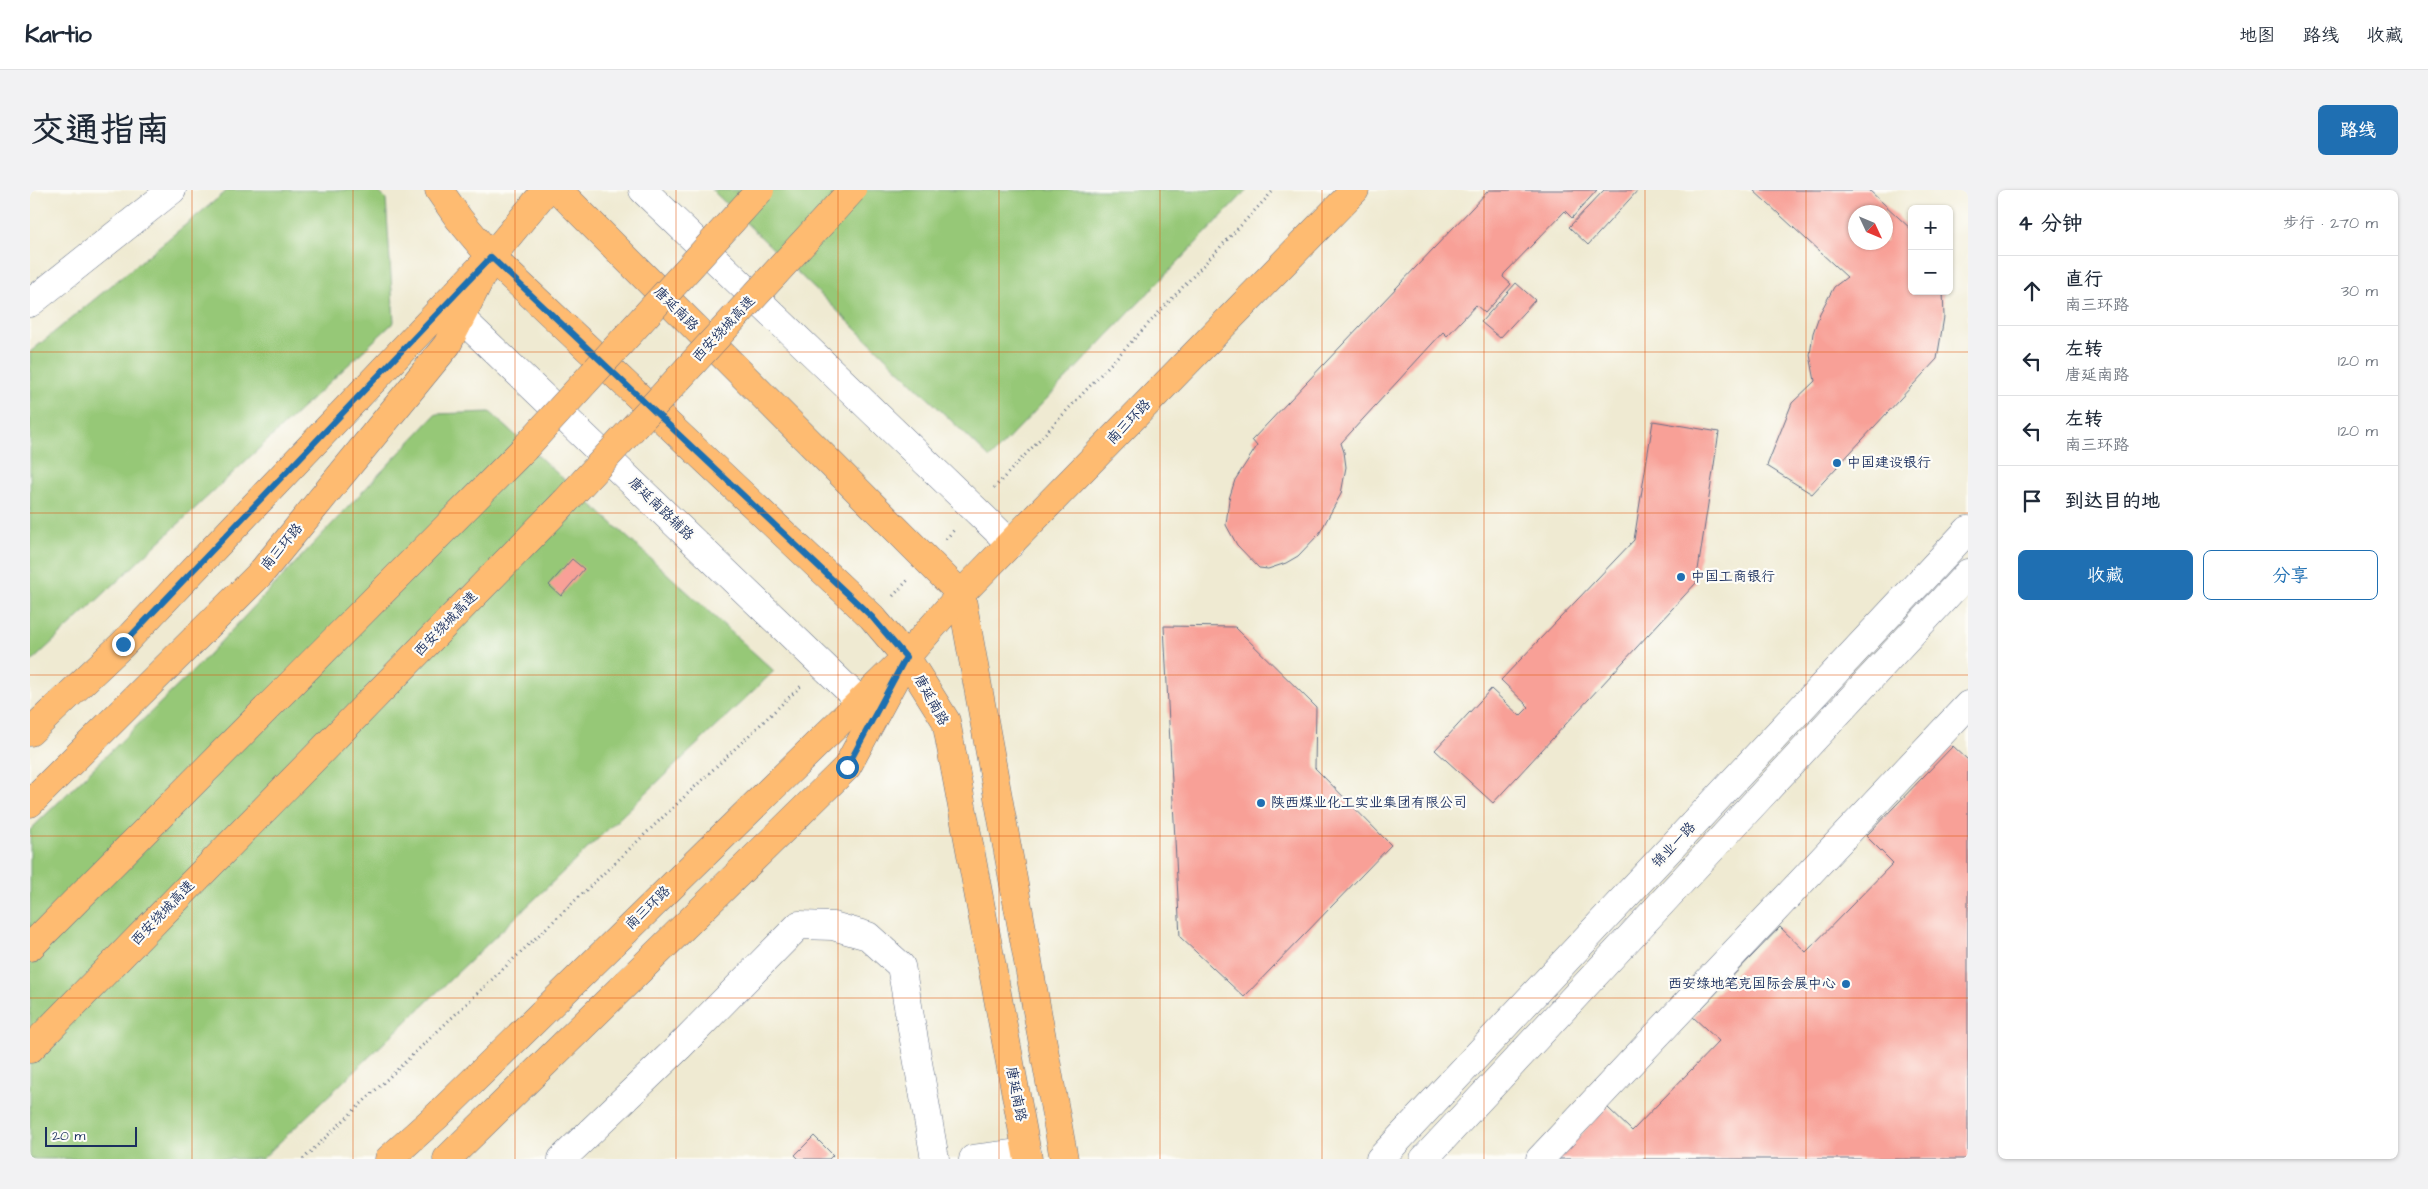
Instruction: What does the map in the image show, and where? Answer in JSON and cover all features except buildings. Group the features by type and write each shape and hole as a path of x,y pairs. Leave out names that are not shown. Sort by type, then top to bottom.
{"main road":[{"name":"唐延南路","path":"439,190 459,219 491,257 872,617 906,657 946,721 1028,1156"},
{"name":"南三环路","path":"30,732 123,644 491,257 546,190"},
{"name":"唐延南路","path":"558,190 961,594"},
{"path":"30,947 524,449 760,190"},
{"name":"西安绕城高速","path":"30,1049 565,502 852,190"},
{"name":"南三环路","path":"389,1159 438,1115 906,657 961,594 1355,190"},
{"name":"南三环路","path":"30,803 260,574 366,447 447,345 491,257"},
{"path":"961,594 1064,1159"},
{"name":"南三环路","path":"447,1159 847,767 906,657"}],"street":[{"path":"30,303 172,190"},
{"path":"643,190 1011,544"},
{"name":"唐延南路辅路","path":"462,318 860,702"},
{"name":"锦业一路","path":"1384,1158 1968,530"},
{"path":"1424,1159 1968,573"},
{"path":"1540,1159 1968,704"},
{"path":"562,1159 679,1047 799,925 833,926 868,936 901,966 935,1159"},
{"path":"973,1159 1028,1156"}],"green space":[{"path":"228,190 377,190 386,199 394,322 30,663 30,352"},
{"path":"712,190 1247,190 990,458"},
{"path":"490,412 774,671 262,1159 30,1159 30,830 195,669 436,414"}],"place":[{"name":"中国建设银行","path":"1837,463"},
{"name":"中国工商银行","path":"1681,577"},
{"name":"陕西煤业化工实业集团有限公司","path":"1261,803"},
{"name":"西安绿地笔克国际会展中心","path":"1846,984"}],"route":[{"path":"123,644 491,257 872,617 906,657 847,767"}]}
